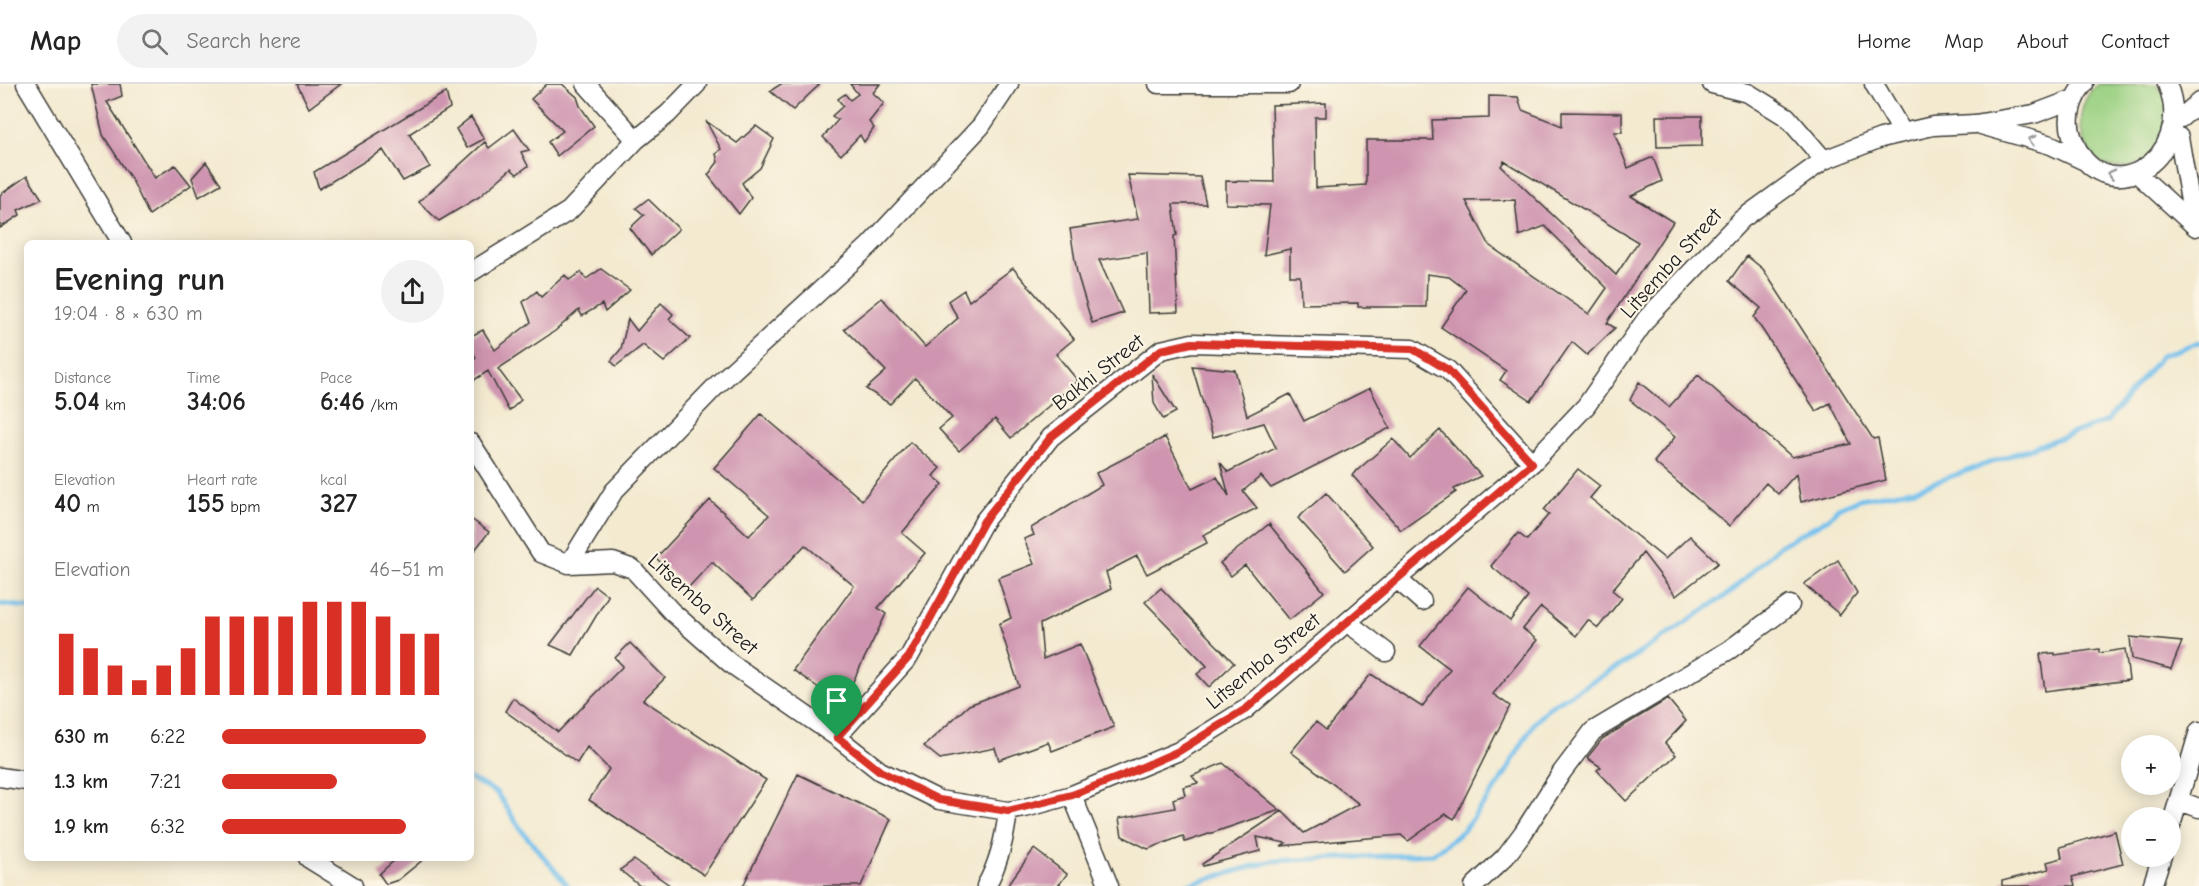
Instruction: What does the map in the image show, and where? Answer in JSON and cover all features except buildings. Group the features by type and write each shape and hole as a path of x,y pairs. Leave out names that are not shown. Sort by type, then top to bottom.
{"street":[{"path":"26,84 121,240"},
{"path":"586,84 636,140"},
{"path":"474,270 569,211 636,140 698,84"},
{"path":"569,564 614,491 716,386 869,246 981,126 1009,84"},
{"path":"1158,84 1289,84"},
{"path":"1712,84 1748,93 1787,117 1824,160"},
{"path":"1874,84 1903,133"},
{"path":"2167,84 2176,98 2181,118 2179,137 2196,227"},
{"path":"2079,92 2069,116 2070,132 2076,148 2087,161"},
{"name":"Litsemba Street","path":"474,448 541,553 569,564 613,562 633,569 671,611 730,663 837,737 880,771 939,800 1008,811 1072,795 1179,751 1246,709 1532,463 1586,406 1647,318 1742,219 1824,160 1881,138 1932,126 1975,124 2034,114 2079,92"},
{"path":"2181,118 2199,102"},
{"name":"Litsemba Street","path":"1975,124 2050,144 2087,161 2102,172 2120,177 2139,175"},
{"path":"2179,137 2170,154 2156,168 2139,175 2196,227"},
{"name":"Bakhi Street","path":"837,737 909,657 984,521 1051,437 1161,350 1192,343 1413,349 1448,370 1532,463"},
{"path":"1397,579 1422,601"},
{"path":"1474,886 1505,857 1562,772 1593,731 1730,650 1790,605"},
{"path":"1347,622 1386,652"},
{"path":"2178,807 2199,731"},
{"path":"0,777 24,781"},
{"path":"1072,795 1110,886"},
{"path":"2180,801 2199,808"},
{"path":"986,886 993,874 1005,834 1008,811"},
{"path":"313,861 353,886"},
{"path":"2152,886 2158,867"}],"green space":[{"path":"2099,84 2155,84 2162,91 2169,106 2170,122 2166,148 2140,163 2125,168 2110,167 2098,160 2088,150 2081,122 2083,108 2089,95"}],"waterway":[{"path":"1183,886 1272,861 1433,854 1463,831 1499,784 1534,723 1549,707 1626,662 1731,592 1779,546 1828,519 1838,508 1860,499 1916,489 2107,421 2161,356 2199,342"},
{"path":"0,604 24,607"},
{"path":"474,781 497,793 522,831 568,886"}],"route":[{"path":"1192,343 1413,349 1448,370 1532,463 1246,709 1179,751 1122,776 1072,795 1008,811 939,800 880,771 837,737 909,657 984,521 1051,437 1161,350 1192,343"}]}
